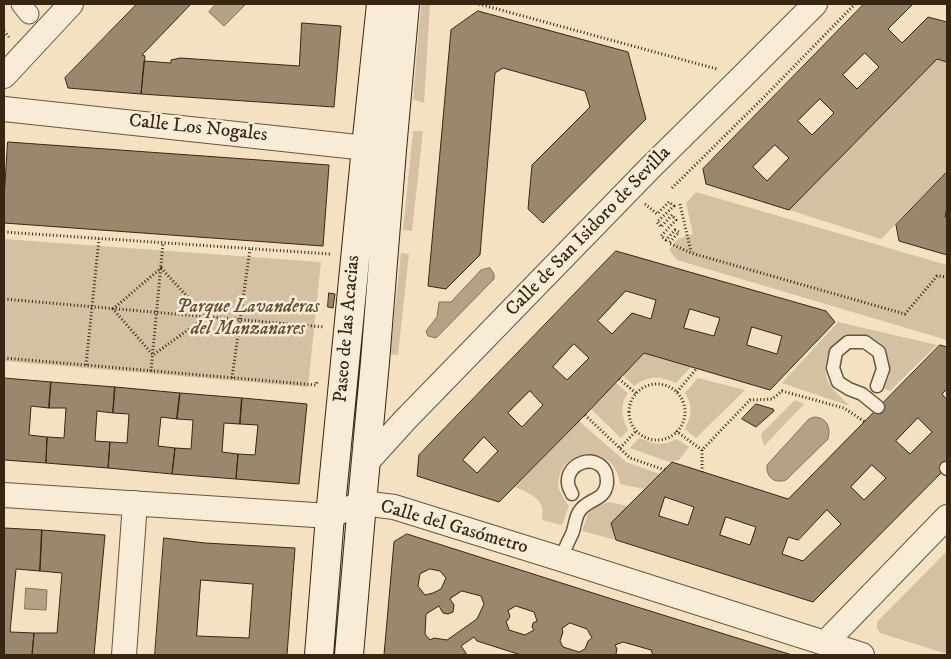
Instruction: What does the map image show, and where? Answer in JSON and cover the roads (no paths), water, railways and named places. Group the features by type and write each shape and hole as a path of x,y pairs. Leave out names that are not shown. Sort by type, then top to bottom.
{"main road":[{"name":"Paseo de las Acacias","path":"349,655 375,362 381,4"},
{"name":"Paseo de las Acacias","path":"319,655 330,516 336,328 379,149 405,4"}],"street":[{"path":"4,76 71,4"},
{"name":"Calle de San Isidoro de Sevilla","path":"366,463 405,420 648,169 815,4"},
{"name":"Calle Los Nogales","path":"4,109 379,149"},
{"name":"Calle del Gasómetro","path":"4,495 330,516 362,503 394,507 561,558 862,655"},
{"path":"124,655 135,503"},
{"path":"825,643 947,517"}],"lane":[{"path":"877,386 883,369 879,352 865,342 848,342 836,352 833,368 838,382 862,394 878,407"},
{"path":"561,558 572,534 579,511 588,503 599,498 606,490 607,480 605,471 597,463 586,461 576,465 569,474 568,484 572,494"}],"park label":[{"name":"Parque Lavanderas del Manzanares","path":"248,319"}]}
